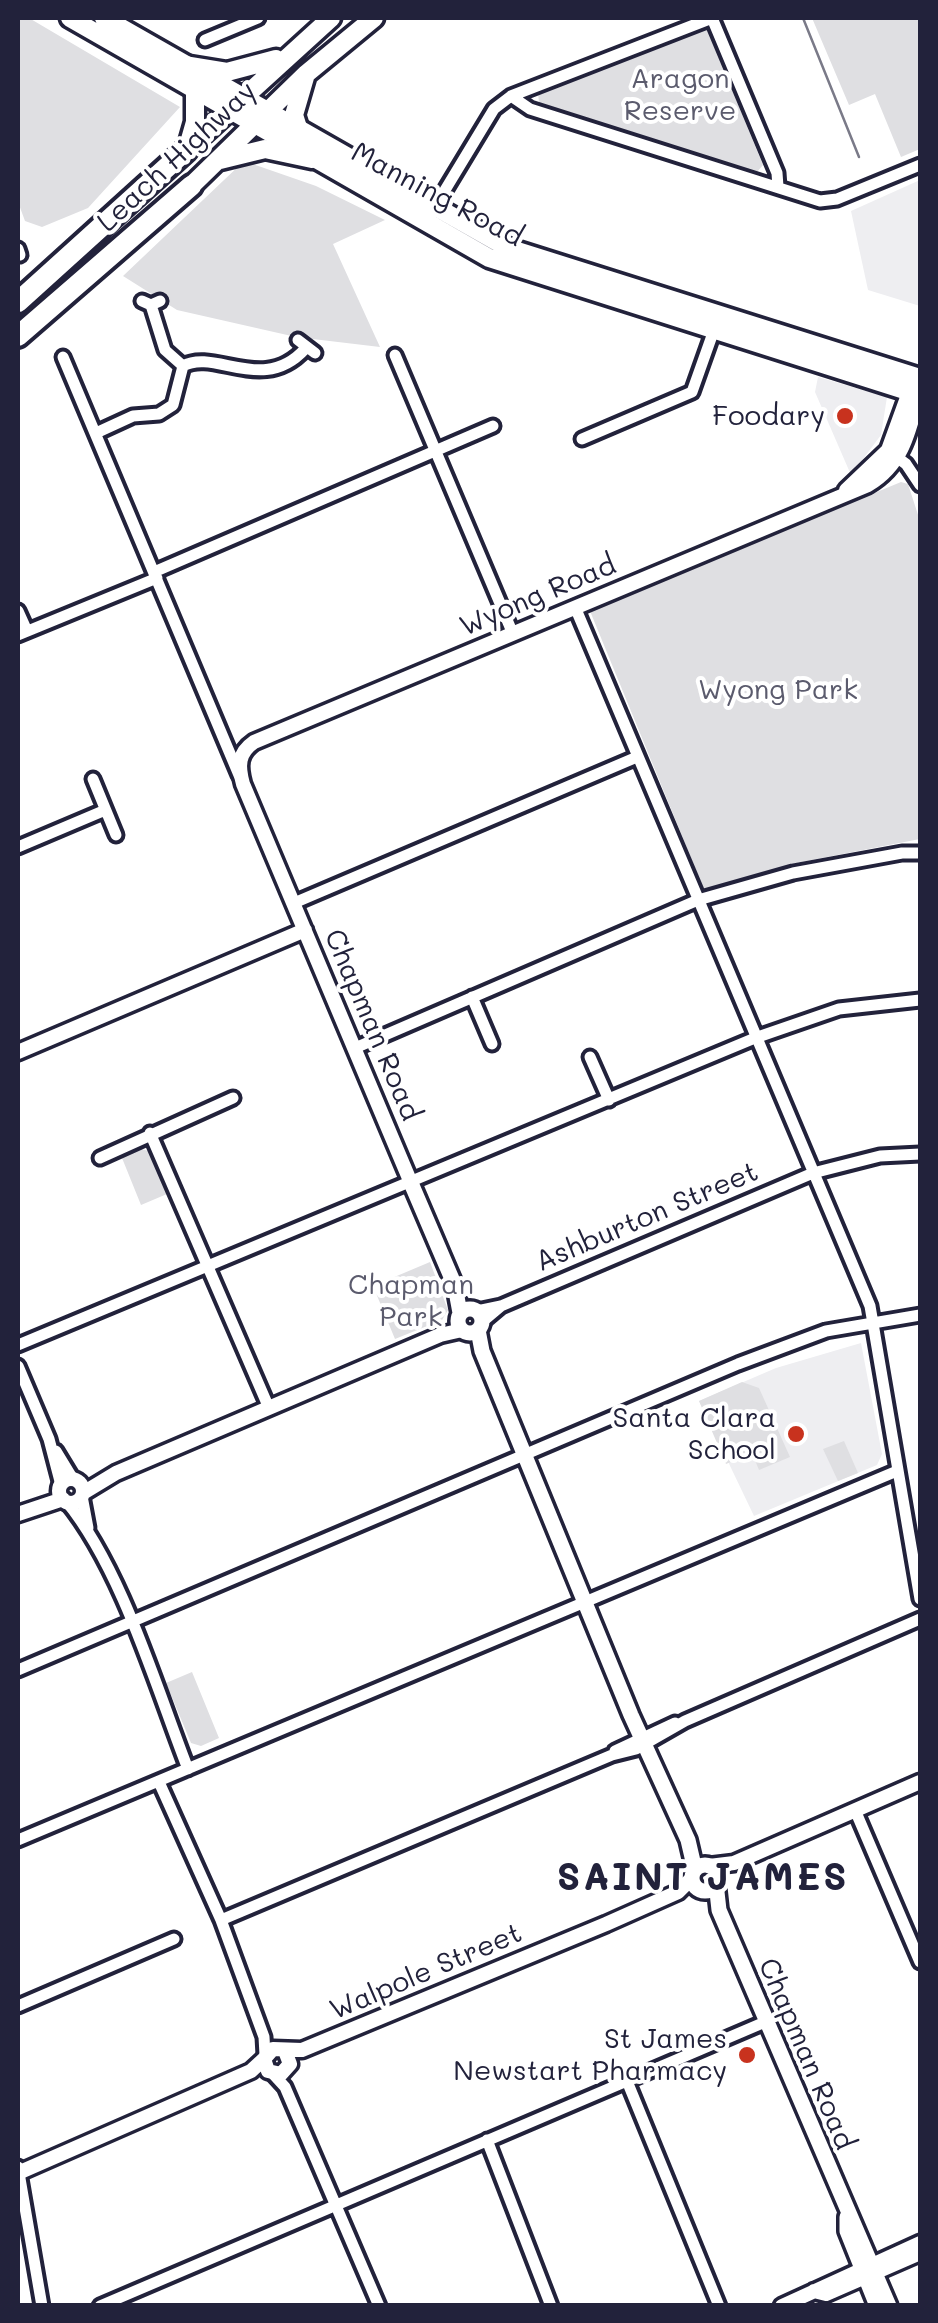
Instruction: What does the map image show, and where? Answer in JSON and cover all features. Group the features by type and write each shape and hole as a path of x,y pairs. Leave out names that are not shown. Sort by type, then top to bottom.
{"highway":[{"name":"Leach Highway","path":"18,302 186,150"},
{"name":"Leach Highway","path":"18,337 191,186"}],"main road":[{"name":"Manning Road","path":"70,18 195,91 234,104"},
{"name":"Manning Road","path":"104,18 184,65 312,159 430,215 508,248 918,388"},
{"name":"Leach Highway","path":"191,186 306,74 374,18"},
{"name":"Leach Highway","path":"186,150 325,19"},
{"path":"184,65 239,71 290,52"},
{"path":"299,131 294,116 306,74"},
{"path":"186,150 196,111 195,91"},
{"name":"Manning Road","path":"259,118 299,131 506,265 918,388"},
{"path":"216,161 258,149 312,159"},
{"name":"Chapman Road","path":"411,1183 766,2022 847,2217 847,2231 870,2270"},
{"path":"870,2270 877,2306"},
{"path":"870,2270 888,2306"}],"street":[{"path":"205,40 258,18"},
{"path":"430,215 494,109 511,96 712,18 776,171 778,187"},
{"path":"511,96 530,109 820,200 836,199 920,164"},
{"path":"151,302 164,350 183,366"},
{"path":"582,439 692,392 714,330"},
{"path":"183,366 198,361 260,371 293,360 306,347"},
{"path":"395,355 513,634"},
{"name":"Chapman Road","path":"63,356 411,1183"},
{"path":"96,433 134,416 159,414 172,404 183,366"},
{"path":"890,458 917,418 918,388"},
{"path":"890,458 918,388"},
{"path":"18,611 22,633 493,426"},
{"path":"890,458 919,476"},
{"name":"Wyong Road","path":"243,784 239,763 254,742 868,485 890,458"},
{"path":"575,607 874,1322 920,1599"},
{"path":"294,903 637,758"},
{"path":"94,779 116,835"},
{"path":"18,847 104,810"},
{"path":"354,1048 698,900 792,873 902,852 920,854"},
{"path":"18,1052 305,930"},
{"path":"472,997 492,1044"},
{"path":"18,1345 756,1038 839,1010 920,1000"},
{"path":"590,1057 609,1100"},
{"path":"100,1158 233,1098"},
{"path":"150,1133 269,1408"},
{"name":"Ashburton Street","path":"20,1513 814,1173 880,1156 920,1154"},
{"path":"18,1670 756,1357 826,1331 920,1315"},
{"path":"18,1366 90,1537 132,1622 188,1769"},
{"path":"18,1840 896,1471"},
{"path":"221,1920 920,1619"},
{"path":"159,1782 221,1920 264,2037 379,2306"},
{"path":"705,1878 920,1782"},
{"path":"855,1810 920,1962"},
{"name":"Walpole Street","path":"18,2170 705,1878"},
{"path":"18,2006 174,1940"},
{"path":"100,2306 766,2022"},
{"path":"627,2082 718,2306"},
{"path":"486,2140 551,2306"},
{"path":"18,2170 42,2306"},
{"path":"870,2270 920,2243"},
{"path":"782,2306 920,2252"}],"shaded area":[{"path":"920,180 920,306 868,290 851,211"},
{"path":"818,377 887,397 881,435 851,475 815,392"},
{"name":"Santa Clara School","path":"861,1343 882,1454 877,1465 754,1516 699,1401 776,1368"}],"green space":[{"path":"18,18 29,18 180,107 88,208 42,227 25,221 18,202"},
{"path":"812,18 920,18 920,149 901,157 875,94 849,105"},
{"name":"Aragon Reserve","path":"707,29 763,165 757,172 539,103 538,92"},
{"path":"244,161 316,186 385,220 333,244 380,347 296,337 177,310 123,276"},
{"name":"Wyong Park","path":"901,482 908,484 920,521 920,839 791,864 705,892 590,611"},
{"path":"141,1149 149,1151 167,1194 141,1205 122,1158"},
{"name":"Chapman Park","path":"430,1262 448,1310 442,1320 395,1339 373,1286"},
{"path":"742,1382 759,1388 790,1457 759,1470 752,1453 726,1464 699,1401"},
{"path":"844,1441 858,1473 838,1481 823,1449"},
{"path":"192,1672 219,1738 201,1746 191,1743 166,1683"}],"waterway":[{"path":"803,18 859,157"}],"place":[{"name":"Foodary","path":"845,416"},
{"name":"Santa Clara School","path":"796,1434"},
{"name":"St James Newstart Pharmacy","path":"747,2055"}],"district":[{"name":"SAINT JAMES","path":"703,1878"}]}
